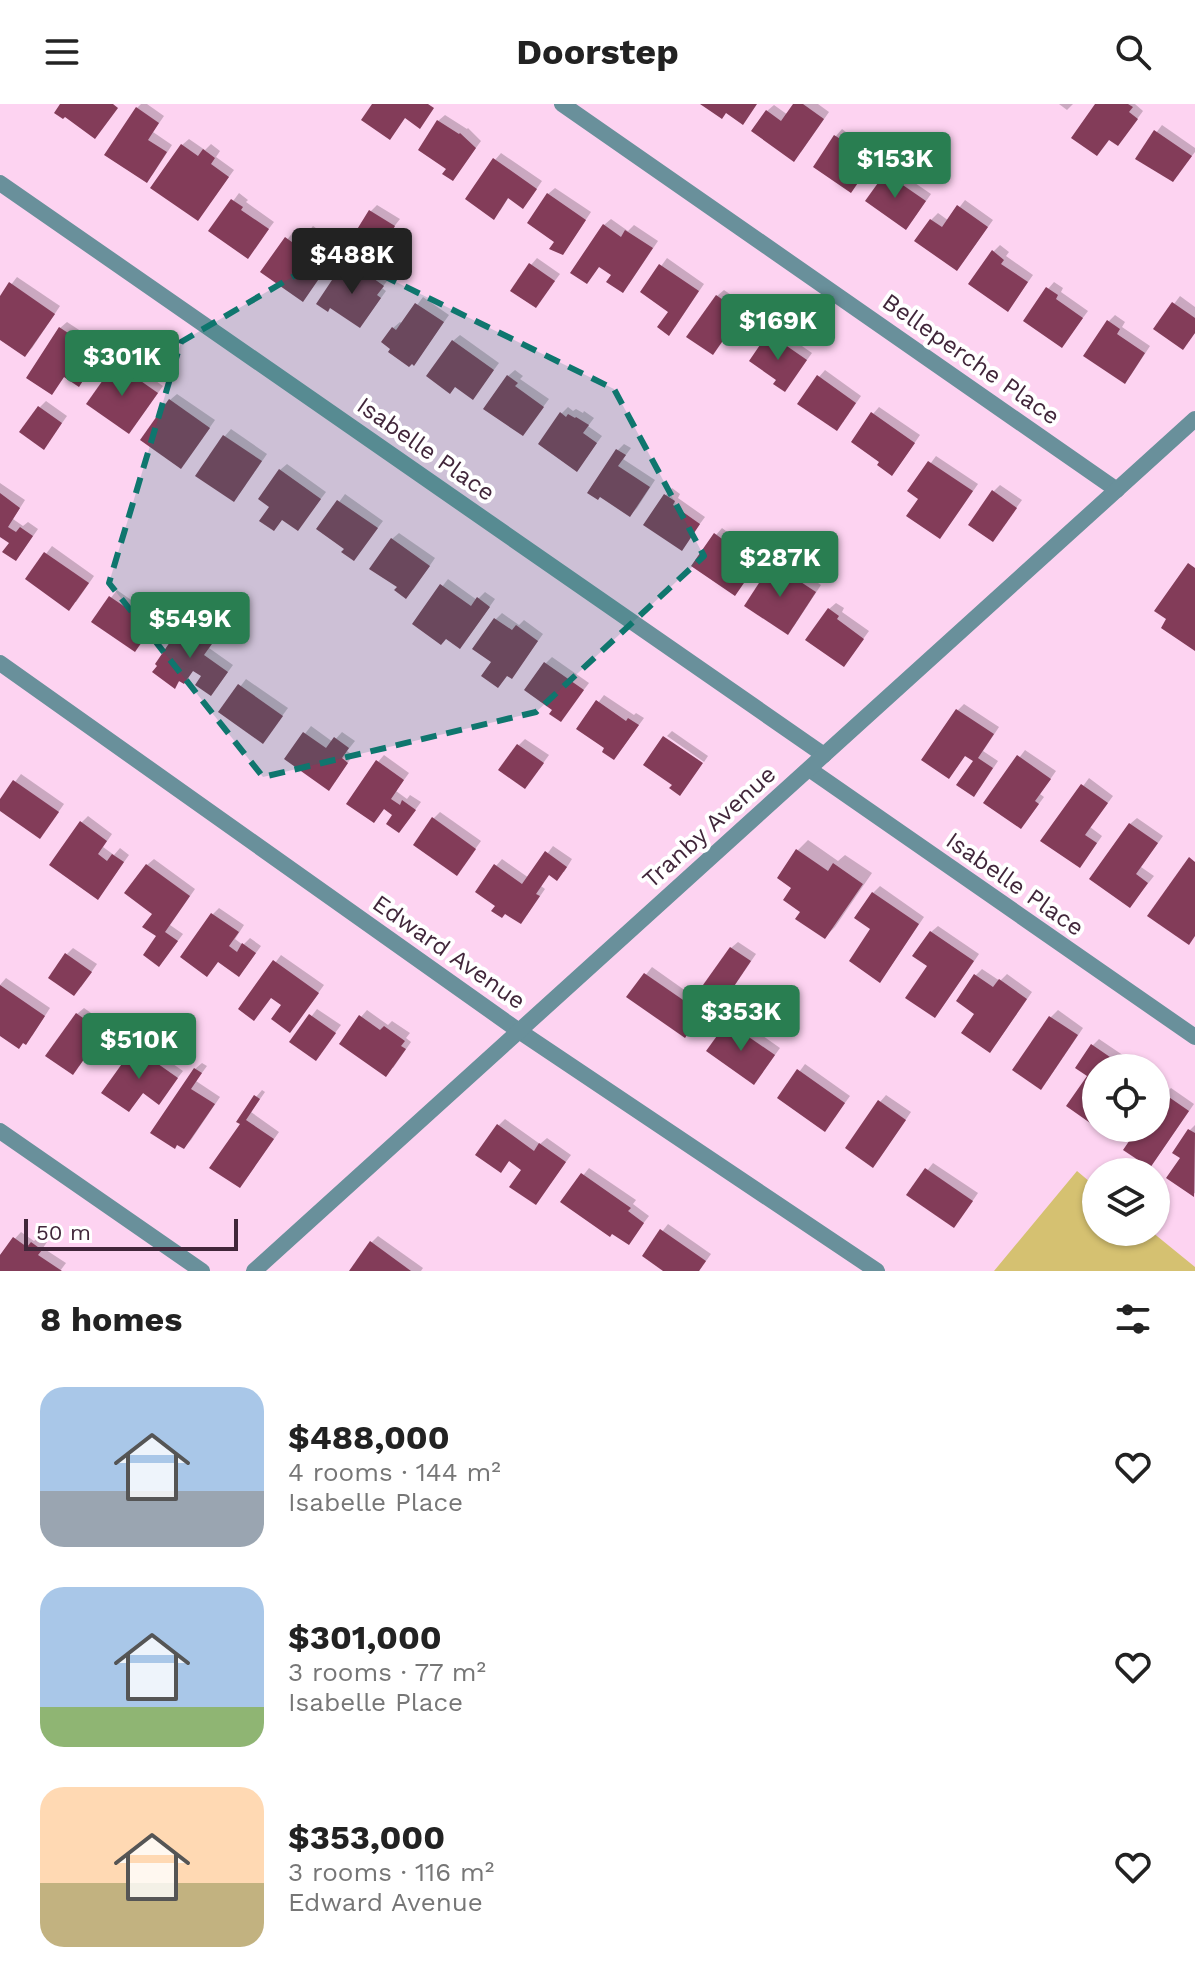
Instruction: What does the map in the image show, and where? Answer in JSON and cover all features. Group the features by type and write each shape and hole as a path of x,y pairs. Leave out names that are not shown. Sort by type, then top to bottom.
{"street":[{"name":"Belleperche Place","path":"562,104 1117,490"},
{"name":"Isabelle Place","path":"0,183 824,755"},
{"name":"Tranby Avenue","path":"254,1271 1195,419"},
{"name":"Edward Avenue","path":"0,663 519,1031 877,1271"},
{"name":"Isabelle Place","path":"809,769 1195,1037"},
{"path":"0,1131 202,1271"}],"highlighted area":[{"path":"335,252 614,389 704,556 536,712 263,777 109,583 181,342"}],"shaded area":[{"path":"1077,1171 1082,1175 1082,1246 1169,1246 1195,1267 1195,1271 994,1271"}],"building":[{"path":"60,104 113,104 118,108 95,139 65,117 63,119 54,113"},
{"path":"372,104 428,104 434,108 420,129 405,118 390,140 361,120"},
{"path":"700,104 757,104 743,125 726,113 722,119"},
{"path":"793,104 803,104 824,119 794,162 751,131 766,110 781,121"},
{"path":"1095,104 1128,104 1133,107 1129,112 1138,119 1118,146 1109,140 1097,156 1071,138"},
{"path":"136,107 159,123 148,140 167,152 147,183 104,155"},
{"path":"437,120 460,133 476,148 453,181 442,174 446,169 418,150"},
{"path":"1154,130 1192,156 1173,182 1135,159"},
{"path":"834,135 871,164 851,193 813,167"},
{"path":"181,144 198,156 203,149 215,158 211,164 229,177 198,221 150,188"},
{"path":"493,158 537,189 523,209 508,198 494,220 465,199"},
{"path":"888,169 900,177 897,181 926,201 906,230 865,201"},
{"path":"547,193 586,220 563,255 549,249 554,242 527,223"},
{"path":"231,199 243,207 241,210 269,229 248,259 208,231"},
{"path":"957,205 988,227 957,271 914,241 930,219 942,227"},
{"path":"369,210 395,226 390,235 383,231 367,256 348,244"},
{"path":"603,224 621,237 625,230 653,248 623,293 606,282 611,275 599,267 587,284 570,273"},
{"path":"305,232 325,245 315,259 327,267 303,302 260,272 285,237 296,245"},
{"path":"992,250 1004,260 1001,264 1028,282 1008,312 968,284"},
{"path":"529,263 555,281 536,308 510,291"},
{"path":"659,264 699,291 669,336 657,327 668,312 640,292"},
{"path":"340,268 354,277 363,271 384,286 377,295 381,298 360,328 330,308 328,312 316,304"},
{"path":"9,282 55,314 25,357 0,340 0,296"},
{"path":"1046,287 1058,295 1056,299 1083,318 1062,348 1023,321"},
{"path":"716,295 742,313 713,355 686,337"},
{"path":"1172,302 1195,318 1195,333 1183,350 1153,329"},
{"path":"415,303 444,322 414,366 409,367 388,352 390,349 381,342 392,327 396,330"},
{"path":"1107,320 1120,329 1117,334 1145,353 1125,384 1083,356"},
{"path":"59,327 100,354 79,387 64,377 52,395 26,378"},
{"path":"768,333 807,360 785,392 773,384 776,380 749,361"},
{"path":"452,340 494,370 473,400 455,387 450,394 426,376"},
{"path":"115,363 158,393 129,434 86,404"},
{"path":"507,375 518,383 515,386 544,407 523,436 483,409"},
{"path":"817,375 856,403 837,431 797,404"},
{"path":"169,399 210,428 181,469 140,440"},
{"path":"38,406 62,423 44,450 19,432"},
{"path":"560,412 589,425 583,433 597,443 577,472 538,444"},
{"path":"871,412 915,443 892,476 877,465 879,462 851,442"},
{"path":"223,435 262,461 234,502 195,476"},
{"path":"616,449 626,455 618,466 650,487 630,517 600,497 598,500 587,493"},
{"path":"928,461 973,491 940,539 906,516 918,499 907,491"},
{"path":"279,469 321,499 298,531 282,520 274,531 259,521 269,507 258,499"},
{"path":"992,490 1017,508 993,542 968,525"},
{"path":"0,493 20,508 8,527 16,532 20,527 33,536 16,561 2,552 9,543 0,537"},
{"path":"664,494 675,501 673,505 700,524 682,551 643,525"},
{"path":"337,500 378,528 354,561 341,552 344,549 316,529"},
{"path":"714,533 729,544 727,547 755,567 735,596 691,566"},
{"path":"391,538 430,566 406,599 394,590 397,587 369,569"},
{"path":"44,552 89,583 69,611 25,579"},
{"path":"772,563 816,592 788,635 744,606"},
{"path":"1188,563 1195,568 1195,651 1161,628 1166,619 1154,611"},
{"path":"440,584 471,606 477,597 490,607 460,649 446,639 441,645 412,624"},
{"path":"109,596 153,626 135,652 91,622"},
{"path":"828,608 839,616 837,619 864,639 844,667 805,640"},
{"path":"494,618 512,630 516,625 538,641 512,679 507,676 498,688 481,676 491,662 472,649"},
{"path":"185,620 214,641 204,655 228,672 211,696 195,685 201,676 193,671 184,684 179,681 175,689 152,672"},
{"path":"544,662 584,690 561,722 549,714 552,710 524,690"},
{"path":"238,684 283,716 263,744 218,712"},
{"path":"596,700 626,721 628,718 639,725 614,760 602,752 604,748 576,729"},
{"path":"956,709 994,734 978,758 993,768 974,797 956,785 973,761 965,756 949,779 921,760"},
{"path":"303,732 326,748 334,737 349,748 342,758 348,763 329,791 284,759"},
{"path":"663,736 703,763 680,796 669,788 672,785 643,765"},
{"path":"517,744 544,763 525,789 498,770"},
{"path":"1017,755 1051,779 1035,801 1039,804 1021,829 983,803"},
{"path":"376,760 404,780 391,799 400,805 402,800 416,810 399,833 386,824 392,815 384,809 374,823 346,804"},
{"path":"13,780 59,812 40,839 0,811 0,799"},
{"path":"1081,784 1108,803 1085,835 1097,843 1080,868 1040,841"},
{"path":"432,817 476,849 457,876 413,845"},
{"path":"80,821 107,841 98,854 107,861 112,854 124,862 98,900 49,865"},
{"path":"1129,823 1158,843 1136,874 1148,883 1130,908 1089,879"},
{"path":"796,849 828,871 833,863 863,884 825,939 795,919 800,912 783,900 791,888 777,878"},
{"path":"545,851 567,867 557,881 549,875 536,894 540,896 521,924 505,914 502,918 491,911 495,906 475,892 494,864 522,884"},
{"path":"1189,857 1195,862 1195,936 1189,945 1147,916"},
{"path":"146,864 190,896 165,932 178,941 159,967 143,955 156,936 142,927 152,914 124,893"},
{"path":"872,892 919,924 880,983 849,961 870,929 854,918"},
{"path":"211,913 239,932 229,946 237,952 242,943 256,953 239,977 218,962 207,977 180,957"},
{"path":"930,931 974,961 935,1018 905,998 927,966 912,956"},
{"path":"730,947 751,961 720,1007 698,992"},
{"path":"65,953 92,972 74,996 48,978"},
{"path":"273,960 319,993 290,1033 271,1019 281,1005 271,998 254,1021 238,1009"},
{"path":"644,973 702,1013 685,1038 626,997"},
{"path":"974,974 993,987 999,979 1027,999 990,1053 961,1033 974,1014 956,1001"},
{"path":"0,985 45,1016 26,1045 23,1043 19,1049 0,1036"},
{"path":"76,1013 103,1032 73,1075 45,1056"},
{"path":"309,1014 336,1033 316,1061 289,1042"},
{"path":"359,1015 380,1030 384,1026 405,1041 401,1046 406,1049 386,1077 339,1044"},
{"path":"1049,1016 1078,1035 1041,1090 1012,1070"},
{"path":"727,1022 775,1055 754,1085 706,1051"},
{"path":"1091,1044 1106,1054 1084,1054"},
{"path":"134,1047 178,1078 159,1105 143,1093 129,1112 101,1093"},
{"path":"1082,1058 1082,1073 1075,1068"},
{"path":"194,1068 202,1073 191,1089 215,1104 184,1149 177,1145 175,1149 150,1133"},
{"path":"797,1069 845,1103 825,1132 777,1098"},
{"path":"1082,1083 1082,1117 1066,1106"},
{"path":"254,1095 260,1099 246,1120 274,1139 240,1188 209,1168 240,1124 236,1122"},
{"path":"1170,1098 1189,1111 1170,1139"},
{"path":"878,1100 906,1120 873,1168 845,1148"},
{"path":"497,1124 534,1151 539,1143 566,1162 536,1205 509,1187 521,1170 509,1161 501,1173 475,1155"},
{"path":"1188,1129 1195,1133 1194,1197 1170,1181 1170,1172 1180,1158 1172,1153"},
{"path":"1128,1142 1168,1142 1157,1158 1135,1158 1123,1150"},
{"path":"925,1168 973,1201 954,1228 906,1195"},
{"path":"581,1173 631,1208 628,1211 644,1223 629,1245 612,1234 610,1237 560,1202"},
{"path":"660,1229 706,1261 699,1271 663,1271 642,1256"},
{"path":"13,1237 27,1247 31,1242 42,1250 38,1255 62,1271 0,1271 0,1255"},
{"path":"370,1241 411,1271 349,1271"}]}
